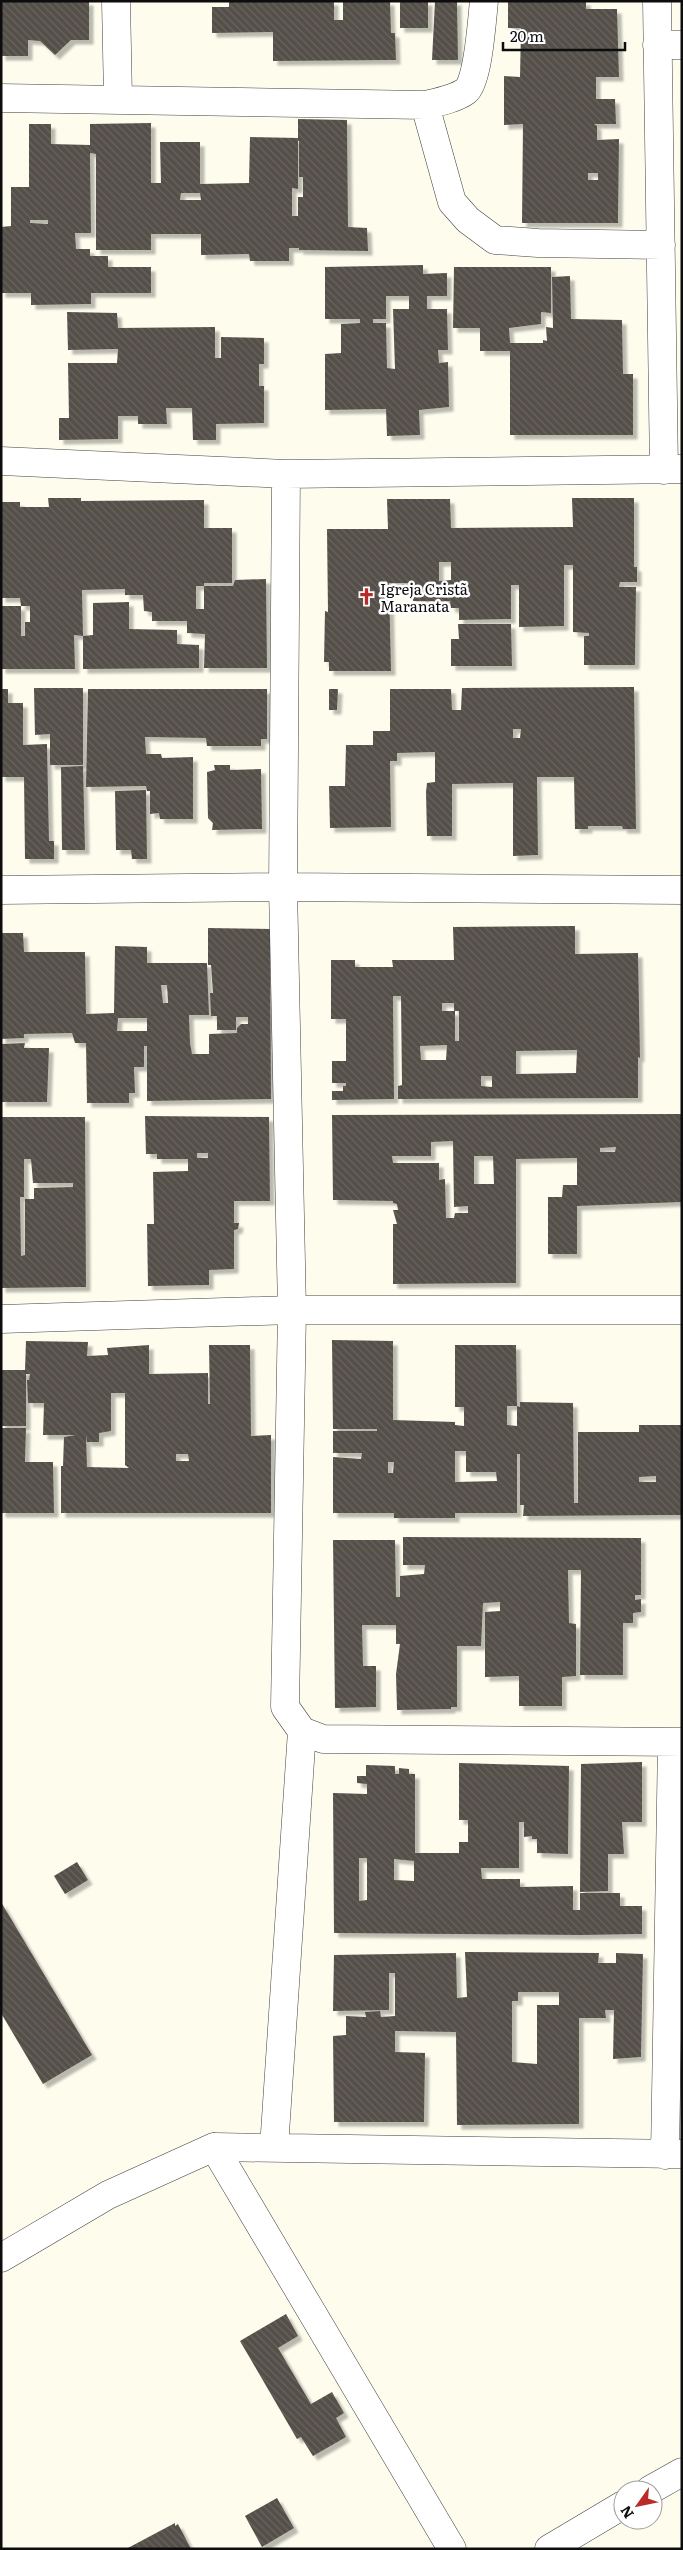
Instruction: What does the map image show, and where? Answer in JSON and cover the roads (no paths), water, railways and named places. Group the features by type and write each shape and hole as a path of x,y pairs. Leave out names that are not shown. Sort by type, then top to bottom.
{"street":[{"path":"116,1 118,98"},
{"path":"1,98 118,98 425,105 467,91 475,76 484,1"},
{"path":"1,461 286,474 673,470 661,244 669,45 657,1"},
{"path":"425,105 452,202 468,220 495,240 538,243 661,244"},
{"path":"1,2258 108,2195 214,2147 673,2154 677,1742 322,1739 302,1732 285,1707 292,1310 283,887 286,474"},
{"path":"1,890 283,887 682,890"},
{"path":"1,1319 292,1310 682,1310"},
{"path":"274,2148 302,1732"},
{"path":"214,2147 452,2549"},
{"path":"663,2483 682,2472"},
{"path":"548,2549 613,2512"}],"place":[{"name":"Igreja Cristã Maranata","path":"366,597"}]}
